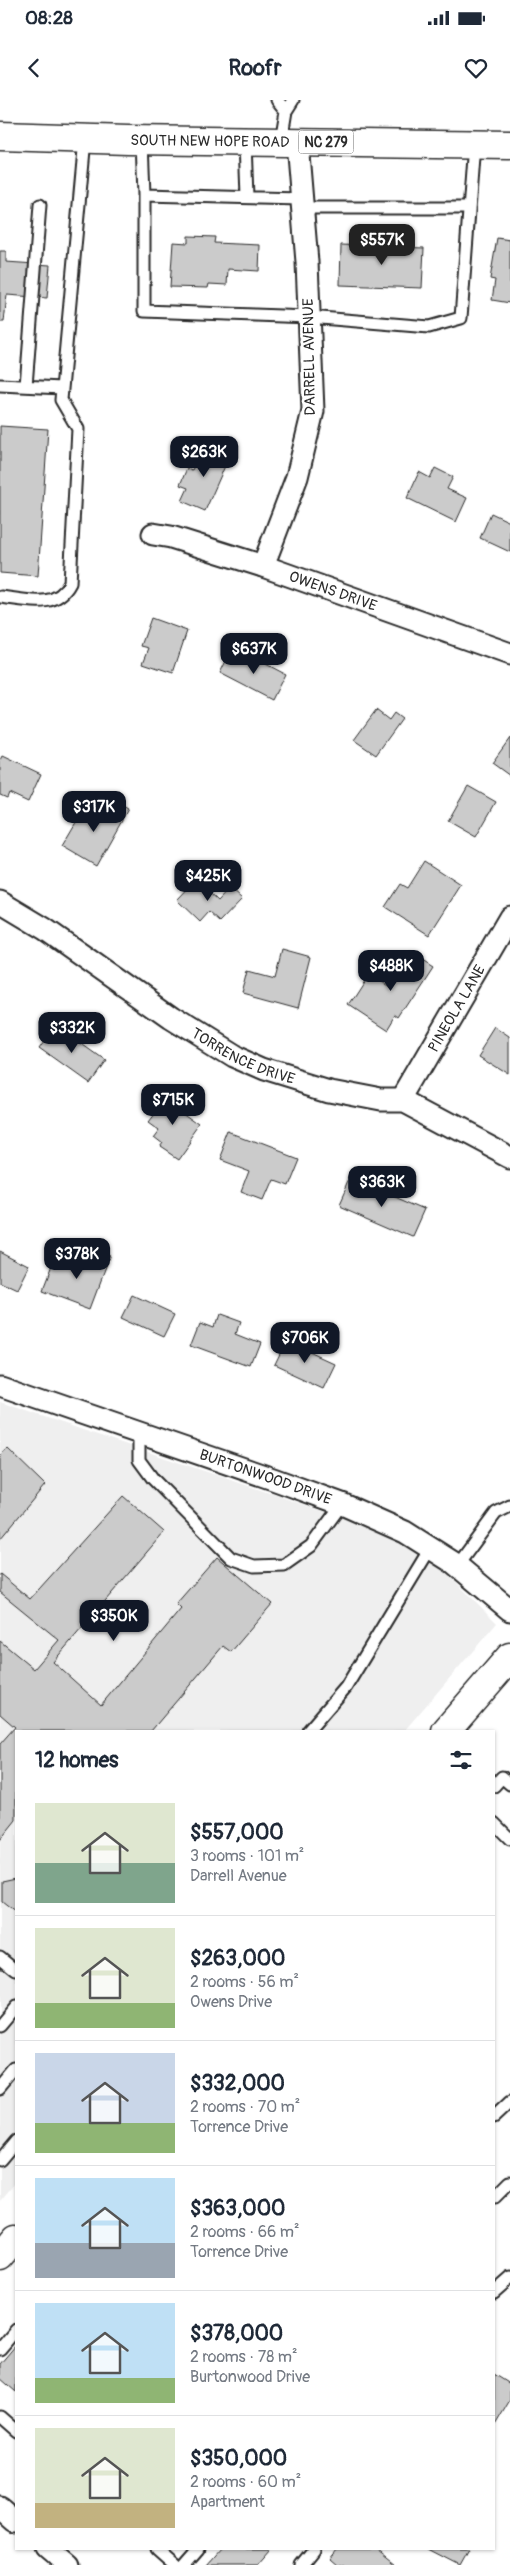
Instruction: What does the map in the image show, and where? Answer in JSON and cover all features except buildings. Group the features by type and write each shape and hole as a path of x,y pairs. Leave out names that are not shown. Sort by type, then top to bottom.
{"main road":[{"name":"SOUTH NEW HOPE ROAD","path":"0,136 510,145"},
{"path":"447,1730 510,1657"},
{"path":"0,2257 15,2239"}],"street":[{"name":"DARRELL AVENUE","path":"263,566 297,477 313,411 302,203 289,142"},
{"name":"OWENS DRIVE","path":"153,534 171,537 263,566 510,654"},
{"name":"TORRENCE DRIVE","path":"0,902 45,929 171,1018 232,1056 264,1070 329,1090 381,1100 403,1100 510,1157"},
{"name":"PINEOLA LANE","path":"403,1100 510,917"},
{"name":"BURTONWOOD DRIVE","path":"0,1385 342,1504 405,1532 431,1547 510,1610"},
{"path":"0,2507 15,2520"},
{"path":"49,2550 67,2565"}],"lane":[{"path":"277,100 286,111 289,142"},
{"path":"286,111 293,100"},
{"path":"1,597 48,602 59,598 70,583 78,429 61,400 85,139"},
{"path":"142,140 144,311 309,317 429,326 460,318 474,144"},
{"path":"244,141 247,197"},
{"path":"144,195 247,197 302,203 469,208"},
{"path":"26,386 40,206"},
{"path":"0,385 62,388"},
{"path":"139,1433 139,1460 153,1479 231,1558 254,1566 284,1565 311,1546 342,1504"},
{"path":"457,1566 496,1514 510,1506"},
{"path":"309,1730 346,1687 431,1547"},
{"path":"495,1785 502,1776 510,1784"},
{"path":"495,1825 510,1839"},
{"path":"0,1957 15,1969"},
{"path":"0,2026 15,2008"},
{"path":"0,2089 15,2071"},
{"path":"495,2116 510,2102"},
{"path":"0,2160 15,2142"},
{"path":"495,2197 510,2182"},
{"path":"495,2291 510,2278"},
{"path":"0,2350 15,2331"},
{"path":"0,2417 15,2430"},
{"path":"158,2550 175,2565"},
{"path":"184,2565 197,2550"},
{"path":"301,2565 313,2550"}],"shaded area":[{"path":"0,1402 391,1534 445,1571 497,1623 405,1730 15,1730 15,2183 0,2201"}]}
